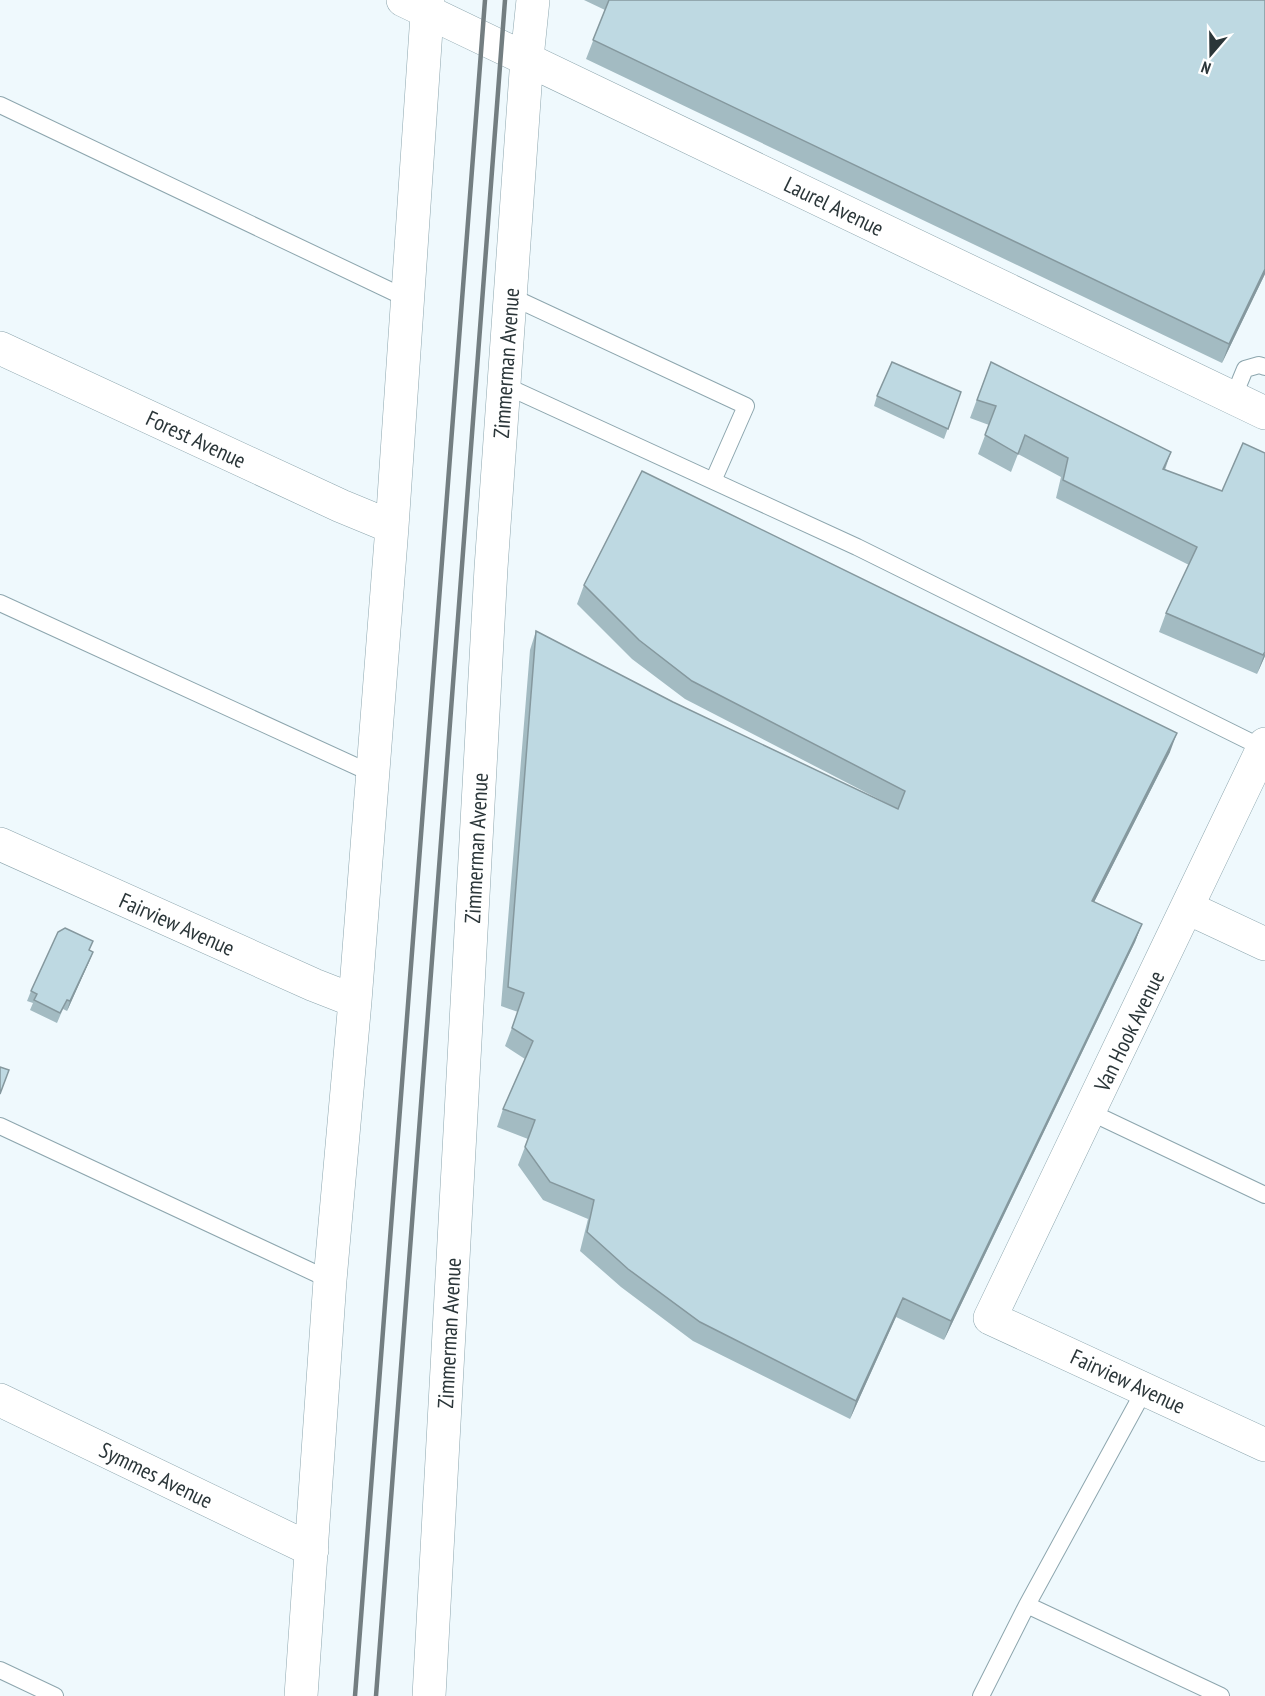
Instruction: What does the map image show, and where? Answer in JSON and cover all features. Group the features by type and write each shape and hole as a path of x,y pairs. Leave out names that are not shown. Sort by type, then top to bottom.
{"street":[{"name":"Zimmerman Avenue","path":"429,1696 491,568 533,0"},
{"name":"Laurel Avenue","path":"419,4 1265,413"},
{"path":"301,1696 330,1280 355,1001 408,299 419,4"},
{"name":"Forest Avenue","path":"0,348 392,527"},
{"name":"Van Hook Avenue","path":"990,1318 1264,746"},
{"name":"Fairview Avenue","path":"0,844 314,985 355,1001"},
{"path":"1188,908 1265,944"},
{"name":"Fairview Avenue","path":"990,1318 1265,1445"},
{"name":"Symmes Avenue","path":"0,1400 312,1550"}],"lane":[{"path":"0,105 408,299"},
{"path":"510,296 746,406 713,481"},
{"path":"1233,398 1245,369 1259,365 1265,367"},
{"path":"504,385 857,548 1264,746"},
{"path":"0,603 373,774"},
{"path":"1090,1112 1265,1195"},
{"path":"0,1126 330,1280"},
{"path":"981,1696 1027,1605 1145,1389"},
{"path":"1027,1605 1221,1696"},
{"path":"0,1670 55,1696"}],"building":[{"path":"609,0 1265,0 1265,269 1229,344 593,40"},
{"path":"892,362 961,392 948,429 877,396"},
{"path":"991,362 1171,452 1163,469 1222,491 1243,443 1265,453 1265,652 1263,655 1166,613 1197,547 1063,480 1068,458 1025,435 1018,454 985,435 996,406 977,400"},
{"path":"642,471 1177,733 1092,901 1142,924 951,1321 903,1298 856,1401 700,1322 628,1269 587,1232 594,1200 550,1182 525,1147 535,1120 503,1109 533,1041 512,1028 524,993 508,987 536,631 673,702 898,809 905,791 692,681 639,640 584,585"},
{"path":"65,928 93,941 89,950 93,952 70,1001 67,1000 60,1013 34,1000 37,994 31,991 58,932"},
{"path":"0,1067 9,1070 0,1094"}],"railway":[{"path":"355,1696 485,0"},
{"path":"376,1696 505,0"}]}
